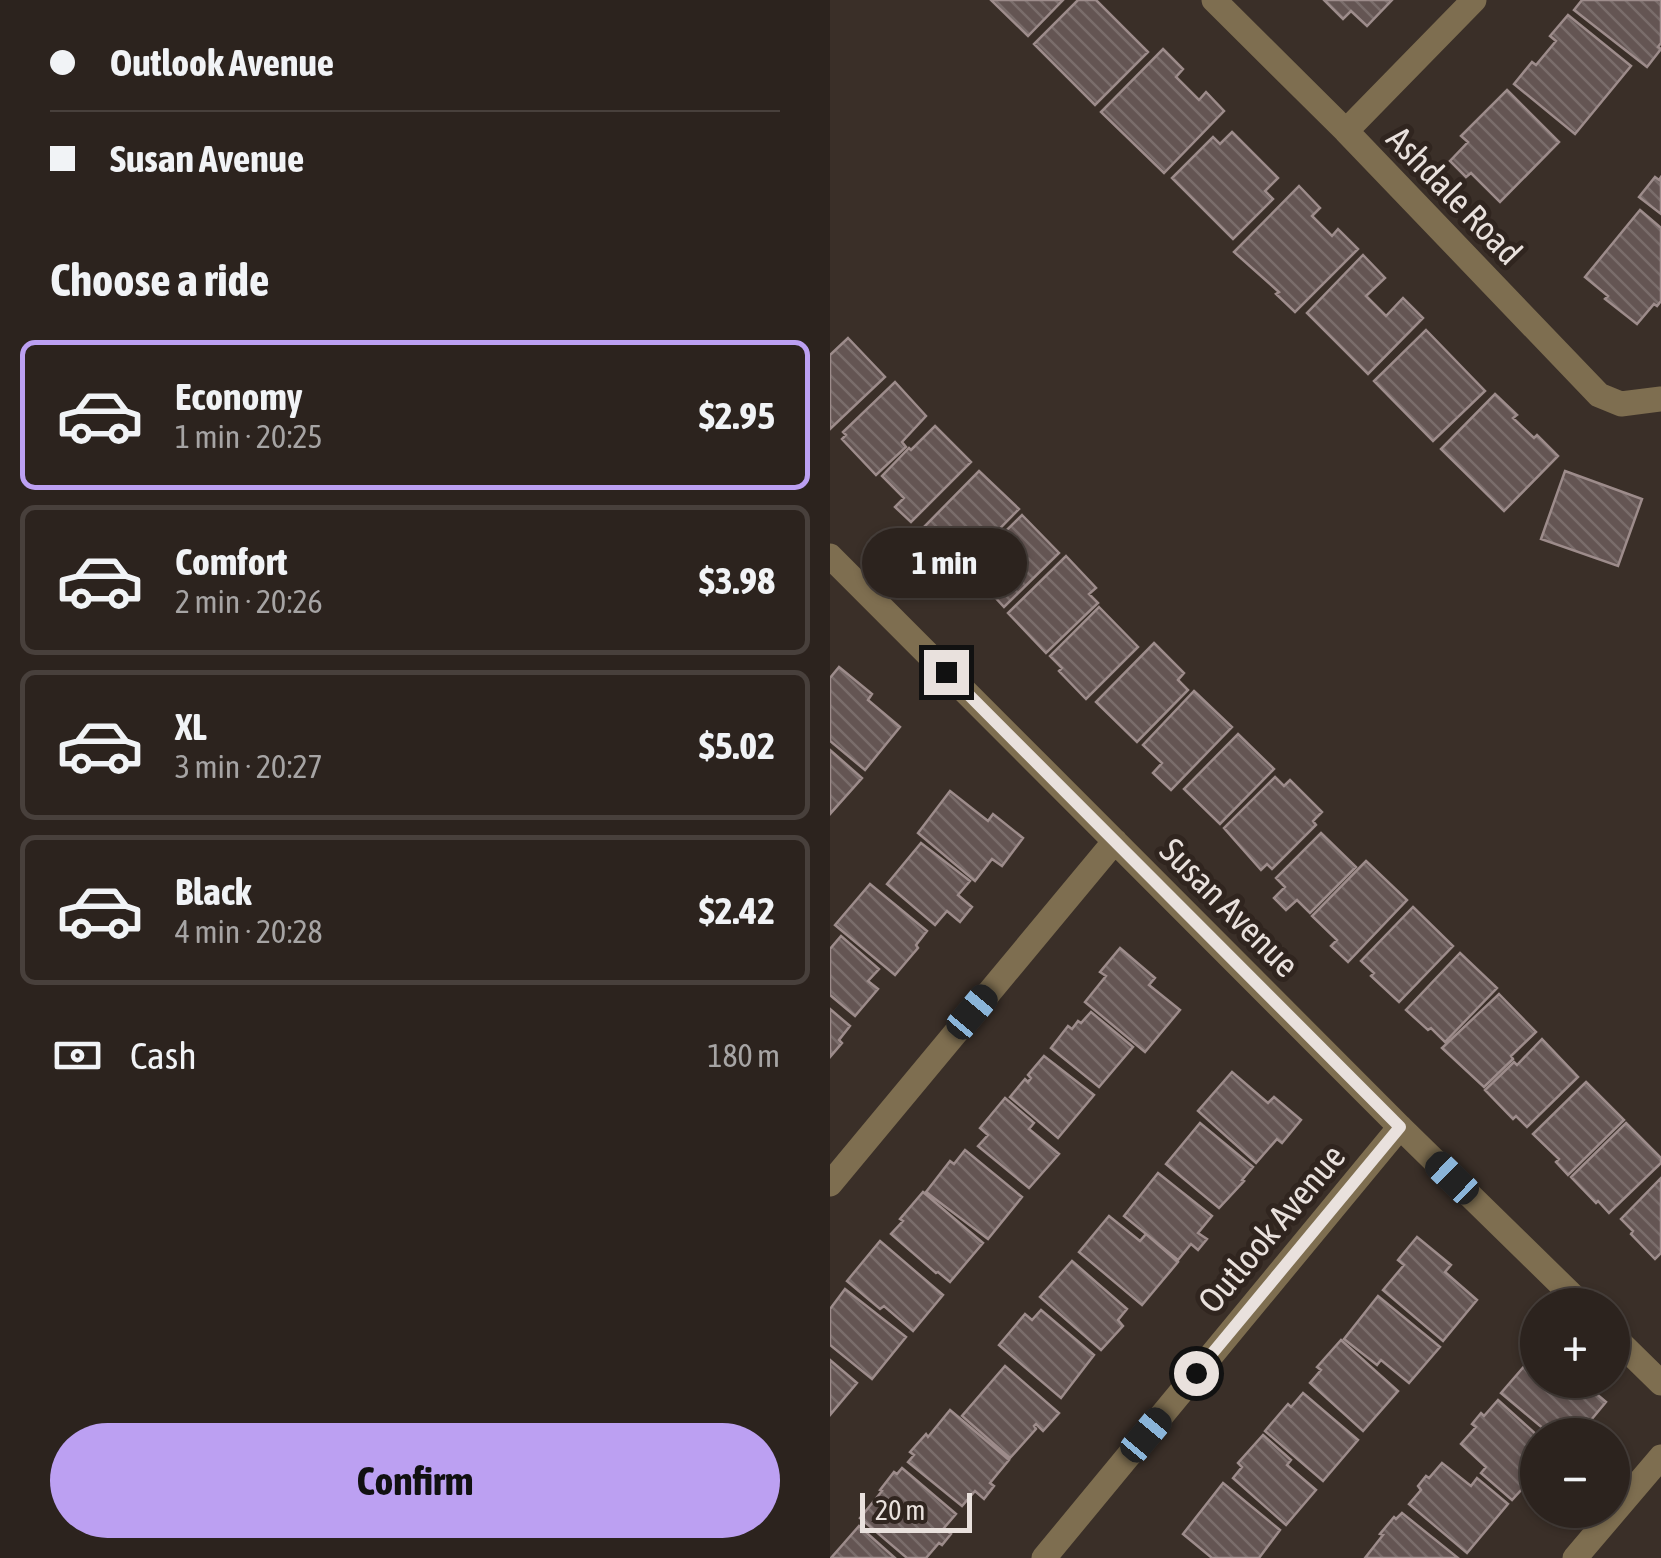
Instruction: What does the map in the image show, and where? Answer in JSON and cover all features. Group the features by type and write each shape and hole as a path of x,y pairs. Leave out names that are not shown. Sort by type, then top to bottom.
{"street":[{"name":"Ashdale Road","path":"1214,0 1346,131 1599,395 1621,404 1661,400"},
{"path":"1346,131 1474,0"},
{"name":"Susan Avenue","path":"831,560 1565,1288"},
{"path":"830,1184 1115,841"},
{"name":"Outlook Avenue","path":"1044,1558 1400,1127"},
{"path":"1630,1353 1661,1383"},
{"path":"1575,1558 1661,1458"}],"building":[{"path":"991,0 1063,0 1028,36"},
{"path":"1078,0 1096,0 1148,52 1095,105 1034,44"},
{"path":"1324,0 1392,0 1367,26 1351,11 1343,19"},
{"path":"1582,0 1661,0 1661,49 1647,67 1574,10"},
{"path":"1568,15 1631,66 1575,134 1514,84 1556,41 1550,36"},
{"path":"1163,49 1183,69 1176,77 1199,100 1206,92 1224,111 1164,173 1101,112"},
{"path":"1507,90 1559,142 1500,202 1471,173 1466,177 1450,161 1468,142 1461,136"},
{"path":"1232,132 1278,178 1265,191 1273,199 1233,239 1172,178 1213,137 1220,144"},
{"path":"1655,177 1661,177 1661,214 1639,197"},
{"path":"1299,186 1320,208 1312,216 1332,236 1338,229 1358,249 1295,312 1276,294 1279,292 1234,252"},
{"path":"1640,210 1661,228 1661,301 1637,324 1585,277"},
{"path":"1363,255 1385,278 1366,296 1386,316 1403,298 1423,318 1368,374 1307,313"},
{"path":"1426,330 1485,391 1433,441 1374,381"},
{"path":"848,338 885,377 830,429 830,355"},
{"path":"895,382 926,416 902,442 906,447 876,475 842,439 846,435 843,432"},
{"path":"1495,394 1517,415 1513,418 1558,456 1504,511 1441,449"},
{"path":"935,426 971,462 911,522 895,507 904,498 882,476"},
{"path":"979,471 1019,509 963,566 923,528"},
{"path":"1565,471 1642,499 1618,566 1541,539"},
{"path":"1022,515 1059,553 1004,607 968,568"},
{"path":"1066,556 1096,588 1089,594 1098,603 1046,653 1008,613"},
{"path":"1099,607 1138,647 1086,699 1050,656"},
{"path":"1154,643 1184,673 1178,680 1188,690 1137,742 1096,702"},
{"path":"839,667 872,694 868,700 900,727 865,770 830,741 830,678"},
{"path":"1194,691 1232,727 1171,790 1153,773 1162,763 1143,745"},
{"path":"1238,734 1274,769 1220,824 1184,789"},
{"path":"830,750 862,778 830,814"},
{"path":"1275,777 1284,786 1290,780 1322,812 1313,821 1316,825 1272,869 1267,864 1261,870 1224,828"},
{"path":"950,791 988,821 993,814 1023,838 1002,866 992,859 975,881 918,833"},
{"path":"1321,833 1356,867 1310,913 1297,900 1286,910 1274,898 1285,887 1276,878"},
{"path":"921,843 970,881 958,895 972,907 960,922 947,911 935,925 887,884"},
{"path":"1366,861 1407,900 1348,962 1331,946 1337,940 1312,916"},
{"path":"870,884 927,931 895,975 835,925"},
{"path":"1413,907 1453,946 1399,1002 1361,961"},
{"path":"841,936 879,969 868,981 878,989 855,1016 830,995 830,949"},
{"path":"1120,948 1155,978 1149,985 1180,1010 1145,1052 1085,1002 1106,976 1100,972"},
{"path":"1460,953 1497,988 1445,1042 1406,1010"},
{"path":"1499,994 1536,1032 1484,1087 1442,1048"},
{"path":"830,1009 850,1026 830,1057"},
{"path":"1091,1012 1133,1047 1099,1087 1051,1048 1068,1026 1072,1029"},
{"path":"1542,1039 1578,1077 1527,1127 1516,1116 1513,1119 1485,1090"},
{"path":"1044,1056 1094,1095 1058,1138 1010,1097 1025,1079 1028,1082 1028,1075"},
{"path":"1232,1072 1268,1103 1274,1097 1301,1120 1282,1143 1277,1139 1256,1163 1198,1111"},
{"path":"1586,1082 1624,1120 1568,1175 1556,1162 1559,1159 1533,1134"},
{"path":"1005,1098 1034,1123 1029,1129 1059,1154 1029,1188 978,1146 988,1135 980,1128"},
{"path":"1200,1123 1253,1167 1219,1208 1166,1164"},
{"path":"1626,1123 1661,1158 1661,1163 1609,1213 1571,1177"},
{"path":"965,1150 1022,1197 988,1239 926,1192 950,1161 954,1164"},
{"path":"1158,1173 1212,1216 1198,1233 1207,1239 1198,1250 1191,1244 1178,1260 1124,1216"},
{"path":"1661,1178 1661,1253 1655,1259 1621,1219"},
{"path":"923,1192 983,1243 950,1282 891,1234"},
{"path":"1109,1216 1140,1241 1146,1234 1178,1262 1142,1305 1079,1252"},
{"path":"1417,1237 1451,1265 1445,1272 1477,1300 1443,1341 1383,1290 1404,1265 1398,1260"},
{"path":"880,1241 943,1295 913,1331 847,1281"},
{"path":"1072,1261 1127,1309 1118,1320 1123,1326 1101,1350 1040,1297"},
{"path":"845,1289 906,1337 872,1379 830,1345 830,1309"},
{"path":"1378,1296 1440,1347 1409,1383 1381,1360 1377,1365 1344,1339"},
{"path":"1041,1310 1094,1355 1061,1398 999,1345 1025,1314 1032,1320"},
{"path":"1341,1340 1398,1391 1363,1431 1310,1383 1321,1370 1317,1367"},
{"path":"830,1360 857,1383 830,1415"},
{"path":"1005,1366 1059,1413 1043,1431 1036,1424 1036,1429 1010,1458 962,1416"},
{"path":"1520,1371 1520,1398 1601,1398 1606,1402 1593,1418 1531,1418 1501,1393"},
{"path":"1303,1393 1358,1440 1323,1481 1265,1431"},
{"path":"1498,1400 1520,1420 1520,1491 1512,1500 1481,1473 1486,1467 1461,1444 1476,1427 1472,1424 1481,1413 1484,1416"},
{"path":"950,1410 1009,1460 990,1483 994,1486 984,1499 975,1491 962,1506 908,1462 914,1455 910,1452"},
{"path":"1263,1435 1291,1460 1287,1465 1316,1490 1286,1525 1233,1478 1242,1467 1238,1463"},
{"path":"1442,1463 1471,1486 1477,1478 1508,1504 1467,1553 1409,1504 1426,1476 1429,1478"},
{"path":"902,1468 956,1514 944,1528 951,1534 926,1558 907,1558 860,1518 894,1472 897,1474"},
{"path":"1223,1483 1280,1530 1259,1558 1212,1558 1183,1534"},
{"path":"1402,1513 1458,1558 1365,1558 1383,1535 1380,1534"},
{"path":"859,1526 895,1558 831,1558"}],"route":[{"path":"946,672 1400,1127 1196,1373"}]}
